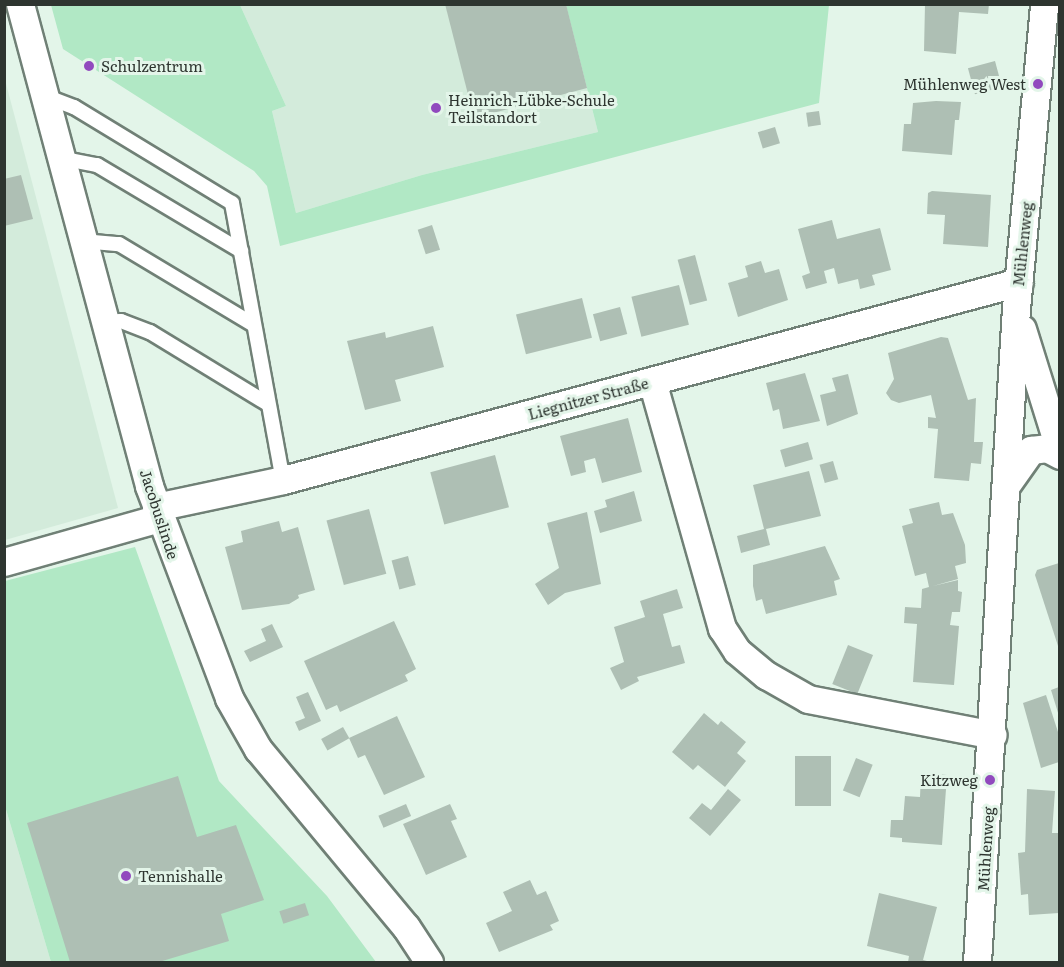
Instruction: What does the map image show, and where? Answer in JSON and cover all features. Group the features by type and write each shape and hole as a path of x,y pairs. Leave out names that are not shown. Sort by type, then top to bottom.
{"street":[{"name":"Jacobuslinde","path":"20,4 103,322 158,513 203,635 245,732 406,927 429,963"},
{"name":"Mühlenweg","path":"977,963 993,735 1017,295 1044,4"},
{"name":"Liegnitzer Straße","path":"4,562 158,513 652,381 1017,295"},
{"path":"1017,295 1059,453"},
{"path":"652,381 722,628 737,651 766,675 808,699 993,735"},
{"path":"1006,485 1031,450 1047,448 1059,453"}],"lane":[{"path":"45,96 74,107 232,203 283,480"},
{"path":"60,158 97,165 241,251"},
{"path":"82,241 119,244 254,325"},
{"path":"103,322 121,321 150,332 268,404"}],"shaded area":[{"name":"Heinrich-Lübke-Schule Teilstandort","path":"240,5 566,5 598,132 422,175 296,213 272,111 286,106"},
{"path":"4,76 118,508 5,540 4,540"},
{"path":"5,806 51,962 5,962"}],"green space":[{"path":"51,5 240,5 286,106 272,111 296,213 422,175 598,132 566,5 829,5 819,103 280,246 267,186 254,171 63,49"},
{"path":"135,547 219,781 327,896 376,962 51,962 5,806 5,581"}],"building":[{"path":"445,4 566,4 587,88 474,118"},
{"path":"925,4 989,4 988,14 959,12 956,54 924,51"},
{"path":"995,61 1002,87 975,94 968,68"},
{"path":"961,102 959,120 955,120 952,155 902,151 904,124 911,124 913,103"},
{"path":"819,111 821,125 808,127 806,113"},
{"path":"775,127 780,143 763,149 758,132"},
{"path":"21,175 33,219 4,226 4,179"},
{"path":"932,191 991,195 988,247 943,244 945,215 927,214 928,193"},
{"path":"832,220 837,239 880,228 891,270 872,275 875,285 860,289 858,279 838,284 834,268 824,271 827,283 806,289 802,276 810,273 798,229"},
{"path":"432,225 440,250 426,254 418,230"},
{"path":"695,255 707,300 690,305 678,260"},
{"path":"761,261 765,273 779,269 788,300 738,317 728,283 748,277 745,266"},
{"path":"679,285 689,325 641,337 631,297"},
{"path":"582,298 592,338 526,354 516,314"},
{"path":"620,307 627,334 600,341 593,314"},
{"path":"433,326 444,367 395,380 401,401 365,410 347,341 385,332 386,338"},
{"path":"941,337 948,338 968,400 976,398 974,442 983,442 981,464 971,463 969,481 934,478 938,429 928,428 928,417 936,418 931,395 899,403 891,400 886,393 894,379 888,353"},
{"path":"805,373 820,421 783,429 779,409 773,411 766,383"},
{"path":"848,374 858,414 827,426 820,395 836,391 832,378"},
{"path":"628,418 642,472 602,483 595,458 584,461 586,472 571,476 560,436"},
{"path":"808,442 813,459 785,467 780,450"},
{"path":"495,455 509,507 444,525 430,472"},
{"path":"833,461 838,479 825,483 820,465"},
{"path":"809,471 821,516 766,529 770,545 741,553 737,536 764,529 753,485"},
{"path":"634,491 642,521 600,533 594,511 607,507 605,500"},
{"path":"939,502 942,515 953,513 965,545 966,563 955,566 958,579 933,586 958,580 958,591 962,592 960,612 952,612 950,625 959,626 954,685 913,682 917,624 904,623 905,607 921,608 922,589 929,587 926,573 915,576 902,526 913,523 909,509"},
{"path":"369,509 386,574 344,585 326,520"},
{"path":"587,512 601,584 565,593 548,605 535,584 559,568 547,523"},
{"path":"279,521 282,532 298,527 315,590 298,595 299,598 289,604 242,610 225,547 243,542 241,531"},
{"path":"825,546 840,579 834,581 837,595 766,614 762,599 756,601 753,565"},
{"path":"408,556 416,585 399,589 392,560"},
{"path":"1059,563 1059,649 1035,575 1037,570"},
{"path":"677,589 683,608 663,614 672,647 680,645 685,663 637,677 639,681 621,690 610,668 624,662 614,627 645,617 640,601"},
{"path":"394,621 416,669 405,675 408,681 340,712 337,705 326,710 304,661"},
{"path":"272,624 283,647 250,662 244,651 266,641 261,629"},
{"path":"848,645 873,655 857,694 832,684"},
{"path":"1059,687 1059,716 1051,690"},
{"path":"308,692 321,721 299,731 295,722 305,718 296,697"},
{"path":"1046,695 1059,735 1059,762 1041,768 1023,703"},
{"path":"704,713 718,725 721,721 746,742 737,753 746,761 725,787 698,765 693,770 672,752"},
{"path":"397,716 425,777 384,795 365,755 358,758 349,738"},
{"path":"343,727 349,738 327,750 321,739"},
{"path":"795,756 831,756 831,806 795,806"},
{"path":"856,758 873,765 860,797 843,790"},
{"path":"921,773 947,775 942,845 902,842 902,838 890,837 891,820 903,820 905,796 920,797"},
{"name":"Tennishalle","path":"178,776 197,837 236,825 264,900 221,914 229,941 159,962 70,962 27,823"},
{"path":"728,789 741,800 710,836 689,818 702,803 711,810"},
{"path":"1027,789 1055,791 1052,833 1059,833 1059,913 1029,915 1028,894 1021,895 1018,853 1025,852"},
{"path":"406,804 411,816 383,828 378,816"},
{"path":"450,804 457,819 451,821 467,857 426,875 403,824"},
{"path":"530,880 537,895 546,891 559,921 550,925 553,930 499,952 486,923 512,911 503,892"},
{"path":"879,893 937,907 923,960 931,962 908,962 909,956 867,946"},
{"path":"305,903 309,915 283,924 279,911"}],"place":[{"name":"Schulzentrum","path":"89,66"},
{"name":"Mühlenweg West","path":"1038,84"},
{"name":"Heinrich-Lübke-Schule Teilstandort","path":"436,108"},
{"name":"Kitzweg","path":"990,780"},
{"name":"Tennishalle","path":"126,876"}]}
